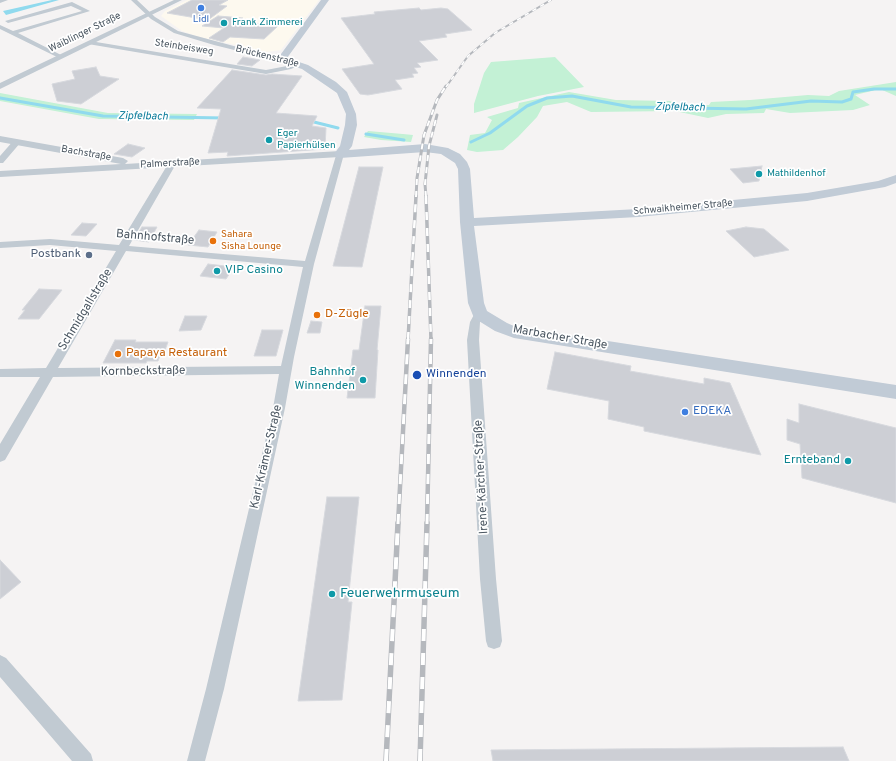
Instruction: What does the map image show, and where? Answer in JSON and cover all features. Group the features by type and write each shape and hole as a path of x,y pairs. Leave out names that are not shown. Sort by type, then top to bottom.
{"main road":[{"path":"279,59 284,56 325,0"},
{"name":"Brückenstraße","path":"279,59 299,64 332,84 342,92 351,114 351,125 346,146 340,154"},
{"path":"340,154 418,148 435,149 450,154 461,162 464,169 467,222 476,303 480,314"},
{"name":"Schwaikheimer Straße","path":"467,222 638,213 808,197 880,184 896,178"},
{"name":"Marbacher Straße","path":"480,314 501,327 514,332 896,392"}],"street":[{"path":"0,1 5,0"},
{"name":"Brückenstraße","path":"134,0 148,15 176,32 216,44 279,59"},
{"name":"Waiblinger Straße","path":"0,86 179,0"},
{"path":"13,33 87,11 72,4 6,20 0,26 13,33 61,57"},
{"name":"Steinbeisweg","path":"90,43 266,72 289,68 299,64"},
{"name":"Bachstraße","path":"0,139 127,161 172,164"},
{"path":"0,161 17,142"},
{"name":"Palmerstraße","path":"0,174 340,154"},
{"name":"Karl-Krämer-Straße","path":"196,761 215,689 279,408 309,264 340,154"},
{"name":"Schmidgallstraße","path":"0,456 172,164"},
{"name":"Bahnhofstraße","path":"0,245 50,242 309,264"},
{"name":"Irene-Kärcher-Straße","path":"480,314 475,322 473,340 488,579 494,641"},
{"name":"Kornbeckstraße","path":"0,373 286,370"},
{"path":"0,664 84,761"}],"shaded area":[{"path":"187,0 319,0 281,50 267,52 199,37 182,31 161,16 165,11"}],"green space":[{"path":"555,57 584,87 538,96 474,113 474,104 484,73 491,62"},
{"path":"896,82 896,96 880,89 855,95 870,105 853,110 790,113 766,109 764,113 726,114 708,118 675,111 591,112 567,102 543,106 537,117 503,150 477,152 467,150 470,135 485,133 492,120 487,117 518,108 519,103 569,92 616,100 670,101 679,105 709,105 711,102 808,95 829,96 839,91"},
{"path":"0,93 108,113 197,114 194,120 99,119 0,101"},
{"path":"368,131 413,135 411,142 381,140 364,137"}],"water":[{"path":"52,0 59,0 6,15 3,11"}],"building":[{"name":"Lidl","path":"192,0 228,0 219,5 227,6 208,20 167,13"},
{"path":"419,8 421,10 441,8 448,9 472,30 445,34 447,37 419,41 438,60 417,63 421,67 414,68 418,73 412,74 414,77 395,80 402,89 368,95 360,94 342,69 374,64 341,18 375,14 374,12"},
{"path":"218,16 243,18 238,22 279,25 264,39 230,37 223,42 209,38 224,28 202,26"},
{"path":"243,57 260,60 252,66 237,64"},
{"path":"96,67 100,76 119,79 81,104 57,101 52,84 75,79 72,71"},
{"path":"232,70 266,75 302,76 276,113 317,116 312,126 326,128 325,149 227,156 228,152 208,153 221,109 197,108"},
{"path":"128,144 145,148 132,157 114,154"},
{"path":"762,166 759,181 743,183 730,169"},
{"path":"359,167 383,167 362,267 333,266"},
{"path":"82,223 97,224 86,236 71,235"},
{"path":"142,227 157,227 149,242 134,240"},
{"path":"746,227 764,229 789,250 754,257 726,231"},
{"path":"199,230 217,232 208,247 188,245"},
{"name":"VIP Casino","path":"208,264 234,267 226,279 200,276"},
{"path":"39,289 62,290 39,319 18,319 25,310 22,310"},
{"name":"Bahnhof Winnenden","path":"365,306 381,306 375,398 347,398 353,350 359,350"},
{"path":"185,316 207,316 201,330 179,331"},
{"path":"311,321 322,322 320,333 307,333"},
{"path":"262,330 283,330 276,356 254,356"},
{"path":"115,340 136,340 135,342 168,342 164,353 161,353 158,361 147,361 146,363 103,363"},
{"name":"EDEKA","path":"555,352 631,366 630,371 704,384 704,378 730,383 761,455 644,431 644,427 608,419 609,401 547,389"},
{"name":"Ernteband","path":"799,404 896,428 896,503 802,478 800,444 787,440 787,419 799,423"},
{"name":"Feuerwehrmuseum","path":"327,497 359,497 348,602 352,602 342,700 298,701"},
{"path":"0,560 21,582 0,599"},
{"path":"843,747 849,761 493,761 491,750"}],"waterway":[{"name":"Zipfelbach","path":"471,142 490,133 527,106 547,98 572,96 631,107 746,109 811,101 842,102 851,99 853,92 874,89 896,89"},
{"name":"Zipfelbach","path":"0,98 103,116 225,118"},
{"name":"Zipfelbach","path":"314,122 338,128"},
{"name":"Zipfelbach","path":"366,134 404,140"}],"railway":[{"path":"446,87 468,56 495,33 551,0"},
{"path":"416,197 417,178 424,135 437,100 446,86"},
{"path":"426,197 425,184 429,146 437,115"},
{"path":"408,340 416,196"},
{"path":"426,196 431,340"},
{"path":"398,524 408,339"},
{"path":"427,524 431,340"},
{"path":"386,761 398,523"},
{"path":"420,761 427,523"}],"place":[{"name":"Lidl","path":"201,8"},
{"name":"Frank Zimmerei","path":"224,23"},
{"name":"Eger Papierhülsen","path":"269,140"},
{"name":"Mathildenhof","path":"759,174"},
{"name":"Sahara Sisha Lounge","path":"213,241"},
{"name":"Postbank","path":"89,255"},
{"name":"VIP Casino","path":"217,271"},
{"name":"D-Zügle","path":"317,315"},
{"name":"Papaya Restaurant","path":"118,354"},
{"name":"Winnenden","path":"417,375"},
{"name":"Bahnhof Winnenden","path":"363,380"},
{"name":"EDEKA","path":"685,412"},
{"name":"Ernteband","path":"848,461"},
{"name":"Feuerwehrmuseum","path":"332,594"}]}
